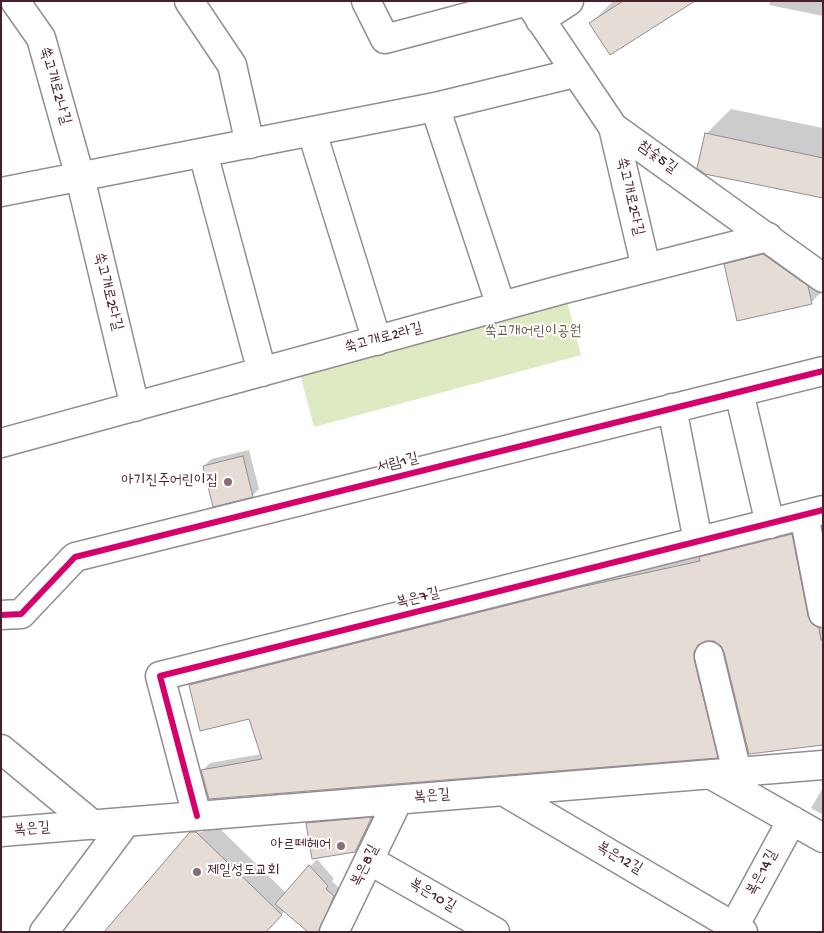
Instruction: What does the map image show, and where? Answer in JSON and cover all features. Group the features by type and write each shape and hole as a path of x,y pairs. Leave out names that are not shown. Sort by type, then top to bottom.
{"street":[{"name":"쑥고개로2나길","path":"15,1 41,38 80,177"},
{"path":"190,1 232,65 250,144"},
{"path":"366,1 385,39 534,10 569,1"},
{"name":"참숯5길","path":"534,10 613,127 768,237 821,283"},
{"path":"1,192 435,107 575,73"},
{"path":"435,107 501,306"},
{"name":"쑥고개로2다길","path":"613,127 646,268"},
{"path":"312,132 377,341"},
{"path":"203,153 262,372"},
{"name":"쑥고개로2다길","path":"80,177 135,407"},
{"name":"쑥고개로2라길","path":"1,443 501,306 768,237"},
{"name":"서림1길","path":"11,614 75,557 823,371"},
{"path":"739,392 770,524"},
{"path":"672,408 698,542"},
{"path":"813,513 823,613"},
{"name":"복은7길","path":"196,816 160,676 813,513"},
{"path":"1,636 11,614"},
{"path":"709,656 737,772"},
{"path":"1,749 94,825"},
{"name":"복은길","path":"1,832 823,765"},
{"path":"710,774 823,838"},
{"name":"복은12길","path":"503,791 736,930"},
{"name":"복은8길","path":"334,932 398,800"},
{"name":"복은14길","path":"736,930 792,820"},
{"path":"44,932 126,822"},
{"name":"복은10길","path":"369,860 495,932"}],"green space":[{"name":"쑥고개어린이공원","path":"564,289 581,355 314,427 297,363"}],"building":[{"path":"623,1 695,1 610,55 589,23"},
{"path":"705,133 823,158 823,198 705,174 697,168"},
{"path":"763,254 808,286 812,304 737,321 724,264"},
{"name":"아기진주어린이집","path":"243,456 253,497 213,507 203,466"},
{"path":"792,534 808,616 812,624 819,628 821,640 823,640 823,745 749,754 724,652 721,646 714,641 706,641 698,645 694,652 694,659 718,758 209,799 201,770 262,759 249,719 200,731 189,685 576,588 700,561 699,557"},
{"path":"372,817 355,852 312,859 306,823"},
{"name":"제일성도교회","path":"190,832 196,832 282,915 266,932 104,932"},
{"path":"309,865 328,886 326,889 334,896 319,932 308,932 275,904"}],"cycle path":[{"path":"1,615 21,614 75,557 823,371"},
{"path":"197,816 160,676 823,510"}],"place":[{"name":"아기진주어린이집","path":"228,482"},
{"name":"아르떼헤어","path":"341,846"},
{"name":"제일성도교회","path":"197,872"}]}
